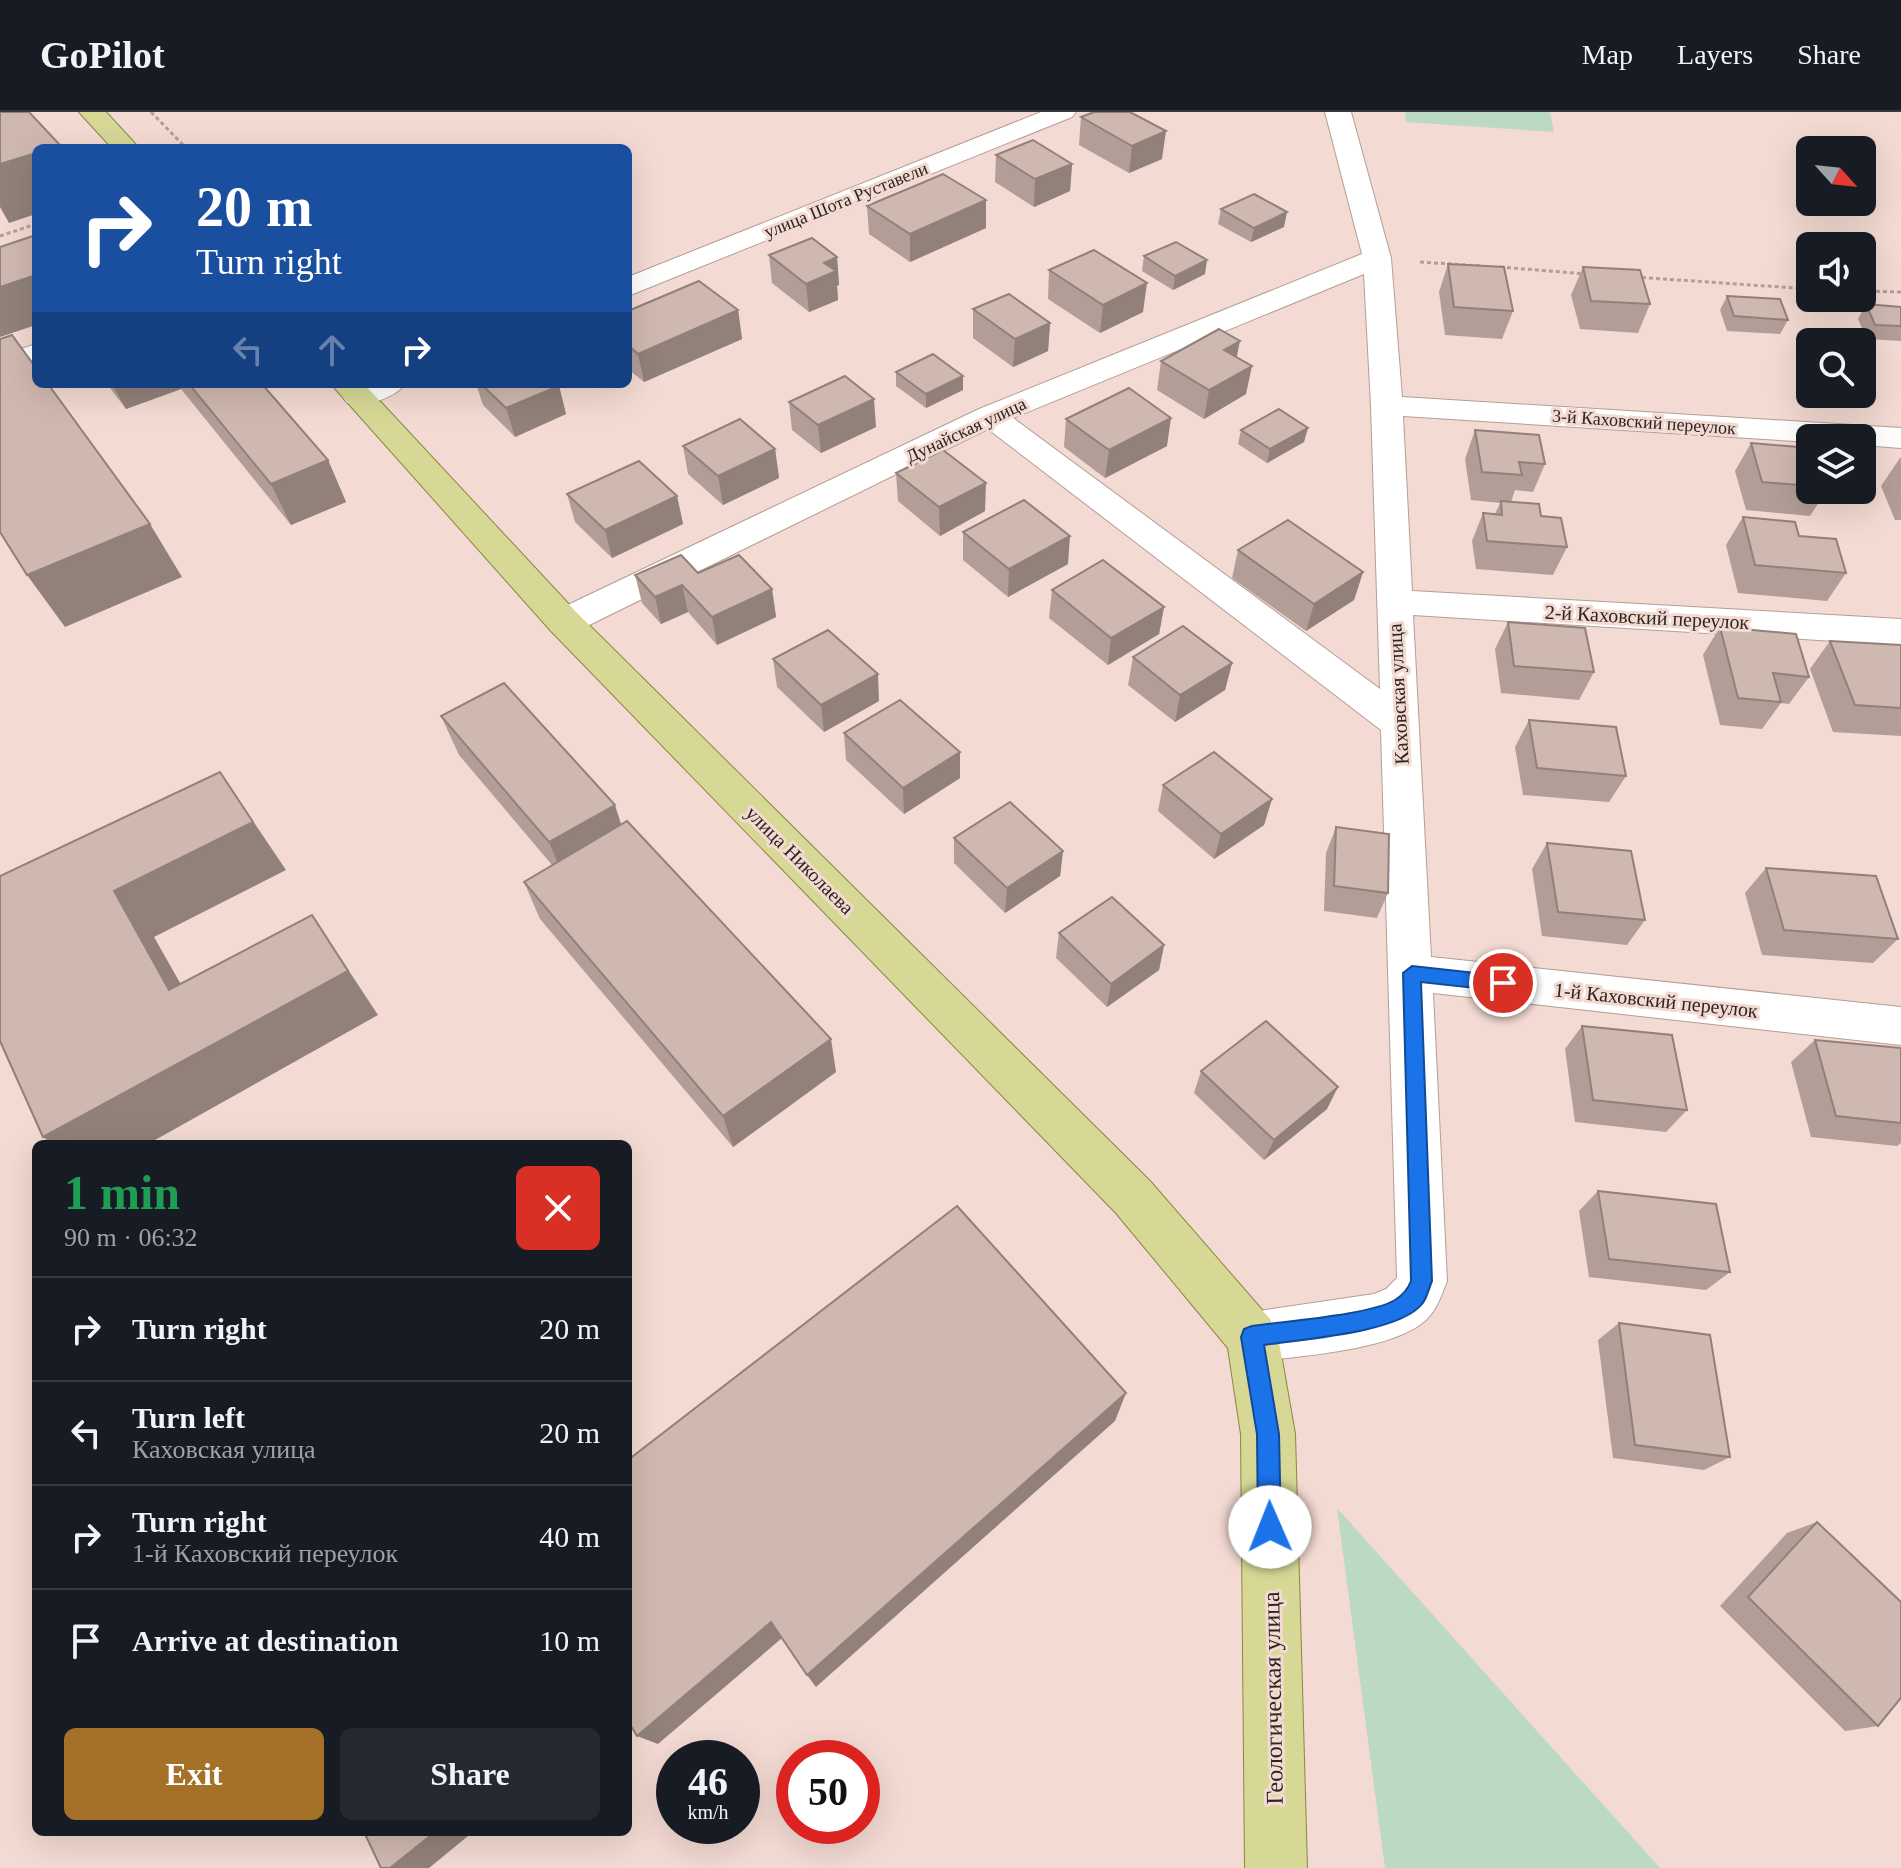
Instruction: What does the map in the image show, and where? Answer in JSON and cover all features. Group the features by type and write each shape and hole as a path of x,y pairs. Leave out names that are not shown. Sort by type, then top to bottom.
{"main road":[{"path":"92,112 122,144"},
{"name":"улица Николаева","path":"365,388 564,622 1133,1197 1252,1337"},
{"name":"Геологическая улица","path":"1252,1337 1268,1434 1276,1868"}],"street":[{"name":"улица Шота Руставели","path":"632,285 1063,112"},
{"name":"Каховская улица","path":"1252,1337 1375,1318 1402,1307 1415,1296 1422,1281 1412,973 1393,602 1387,406 1377,258 1338,112"},
{"name":"Дунайская улица","path":"564,622 990,416 1377,258"},
{"path":"0,366 32,354"},
{"name":"3-й Каховский переулок","path":"1387,406 1901,438"},
{"path":"990,416 1400,724"},
{"name":"2-й Каховский переулок","path":"1393,602 1901,632"},
{"name":"1-й Каховский переулок","path":"1412,973 1901,1026"}],"path":[{"path":"151,112 182,144"},
{"path":"0,236 32,225"},
{"path":"1377,258 1597,274"},
{"path":"1628,277 1796,288"},
{"path":"1876,291 1901,292"}],"green space":[{"path":"1405,112 1550,112 1554,132 1406,122"},
{"path":"1337,1508 1660,1868 1385,1868"}],"building":[{"path":"0,112 29,112 59,144 32,144 32,154 0,164"},
{"path":"1094,112 1130,112 1166,131 1132,146 1081,117"},
{"path":"1033,140 1072,164 1035,179 996,155"},
{"path":"943,174 986,200 910,234 867,206"},
{"path":"1254,194 1287,212 1254,228 1221,209"},
{"path":"32,236 32,276 0,287 0,247"},
{"path":"812,238 837,257 824,263 836,271 806,284 769,255"},
{"path":"1176,242 1207,260 1175,276 1144,256"},
{"path":"1094,250 1147,283 1103,305 1049,270"},
{"path":"1448,264 1504,267 1513,311 1454,307"},
{"path":"1583,267 1640,270 1650,304 1591,301"},
{"path":"699,281 738,310 638,354 632,349 632,309"},
{"path":"1009,294 1050,323 1015,339 973,309"},
{"path":"1727,296 1780,299 1788,320 1734,316"},
{"path":"1876,305 1901,307 1901,326 1875,325 1869,312 1876,312"},
{"path":"1219,329 1240,341 1224,350 1252,366 1209,390 1161,361"},
{"path":"12,335 32,362 32,388 51,388 150,524 27,575 0,532 0,339"},
{"path":"933,354 963,376 926,394 896,372"},
{"path":"845,376 874,399 818,425 789,402"},
{"path":"192,388 265,388 328,460 271,484"},
{"path":"485,388 554,388 506,408"},
{"path":"1129,388 1171,418 1109,450 1066,419"},
{"path":"1279,409 1308,428 1270,449 1241,430"},
{"path":"740,419 775,449 718,476 683,446"},
{"path":"1475,430 1539,435 1545,464 1519,462 1522,475 1482,472"},
{"path":"1751,443 1796,447 1796,485 1762,482"},
{"path":"943,450 986,483 939,507 896,473"},
{"path":"639,461 677,496 605,530 567,494"},
{"path":"1024,500 1070,536 1009,569 963,532"},
{"path":"1501,501 1539,504 1541,516 1561,518 1567,547 1487,541 1483,513 1502,515"},
{"path":"1743,517 1795,522 1799,536 1836,539 1846,573 1755,565"},
{"path":"1288,520 1363,572 1314,604 1238,550"},
{"path":"681,555 698,573 739,555 772,589 712,617 682,585 655,597 635,575"},
{"path":"1103,560 1164,607 1111,638 1052,590"},
{"path":"1508,622 1585,628 1594,672 1514,666"},
{"path":"1183,626 1232,663 1180,695 1133,657"},
{"path":"1720,627 1796,634 1809,677 1773,673 1781,702 1738,698"},
{"path":"828,630 878,674 821,705 773,659"},
{"path":"1830,641 1901,645 1901,708 1855,705"},
{"path":"504,683 615,805 549,842 441,716"},
{"path":"900,700 960,752 903,788 844,733"},
{"path":"1529,720 1616,727 1626,776 1537,768"},
{"path":"1214,752 1272,799 1221,834 1163,785"},
{"path":"220,772 253,822 114,891 169,990 312,915 348,971 43,1137 0,1041 0,876"},
{"path":"1010,802 1063,851 1007,888 954,838"},
{"path":"627,821 831,1039 723,1116 524,882"},
{"path":"1336,827 1389,834 1388,893 1334,886"},
{"path":"1547,843 1631,851 1645,920 1558,912"},
{"path":"1766,868 1876,876 1898,939 1784,930"},
{"path":"1112,897 1164,945 1111,984 1059,933"},
{"path":"1266,1021 1338,1087 1274,1140 1201,1071"},
{"path":"1582,1026 1672,1035 1687,1110 1593,1100"},
{"path":"1815,1040 1901,1048 1901,1123 1836,1116"},
{"path":"1598,1191 1716,1204 1730,1272 1609,1259"},
{"path":"957,1206 1126,1393 807,1675 771,1622 637,1736 632,1728 632,1457"},
{"path":"1619,1323 1710,1335 1730,1457 1635,1445"},
{"path":"1817,1522 1901,1602 1901,1698 1878,1726 1748,1597"},
{"path":"366,1836 430,1836 390,1868 381,1868"}],"route":[{"path":"1270,1527 1268,1434 1252,1337 1375,1318 1402,1307 1415,1296 1422,1281 1412,973 1503,983"}]}
